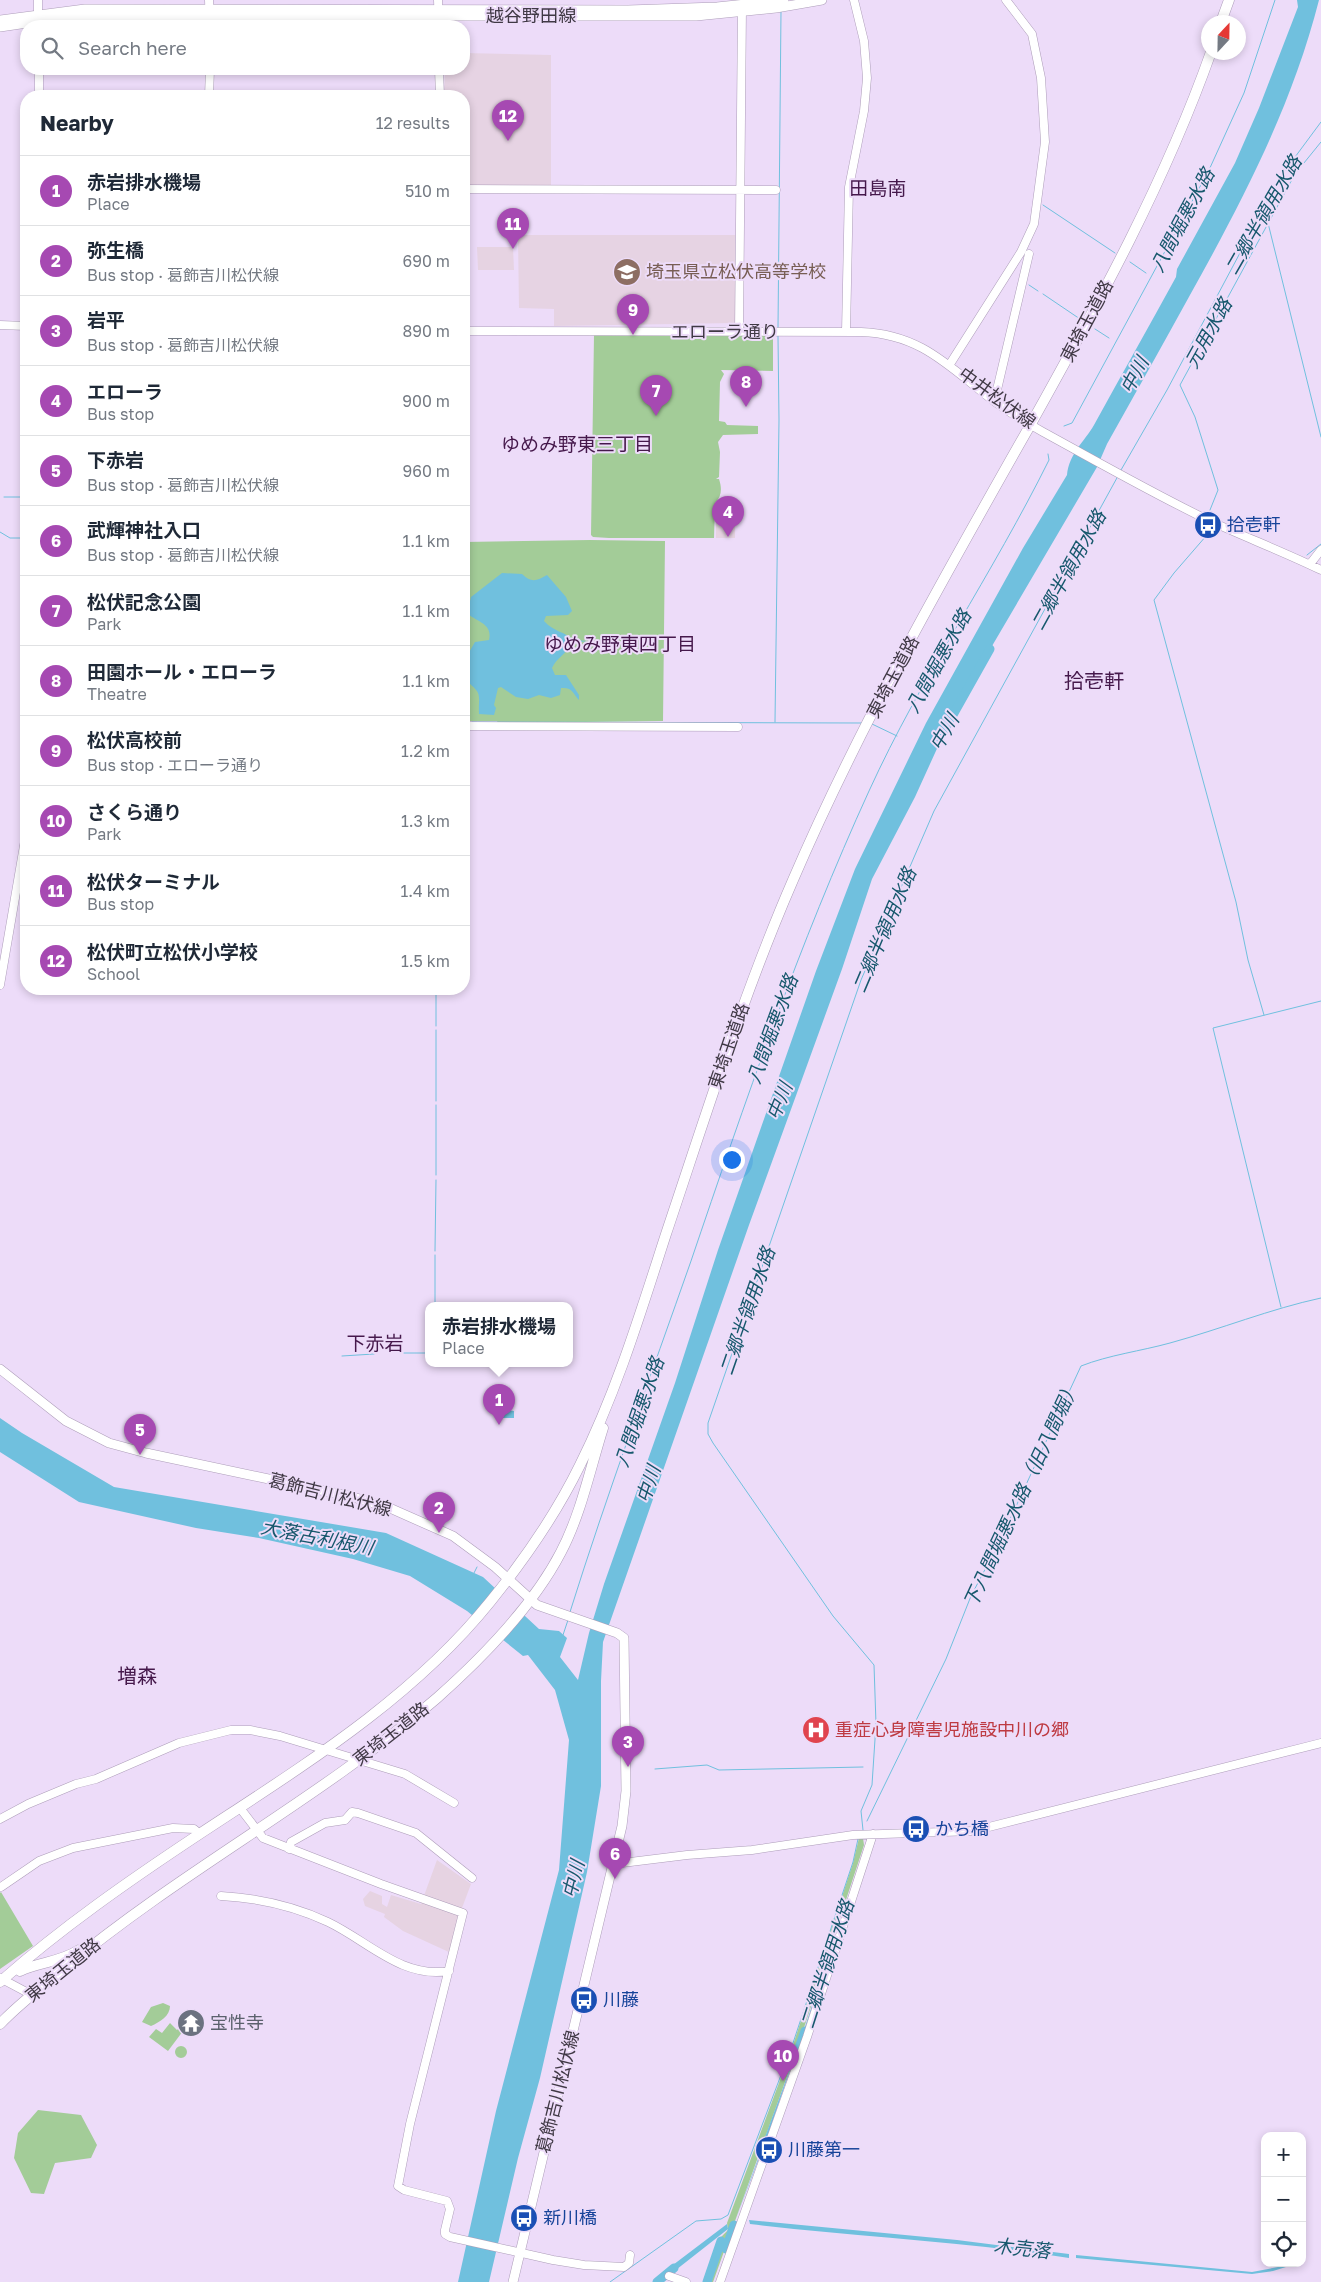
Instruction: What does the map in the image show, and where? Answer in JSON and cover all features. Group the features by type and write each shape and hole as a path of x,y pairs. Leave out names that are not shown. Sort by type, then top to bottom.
{"highway":[{"path":"1224,15 1229,0"},
{"name":"東埼玉道路","path":"0,2024 100,1939 202,1866 358,1760 422,1710 467,1671 513,1621 560,1554 572,1529 635,1327 735,1028 793,880 869,721 1135,231 1183,125 1208,60"},
{"name":"東埼玉道路","path":"1,1980 65,1930 200,1834 326,1749 409,1684 446,1650 478,1617 534,1545 580,1467 635,1327"},
{"path":"1,1980 35,1964 71,1956 100,1939"}],"main road":[{"name":"越谷野田線","path":"742,9 784,0"},
{"name":"越谷野田線","path":"0,20 38,20 85,9 209,8 439,8 687,16 822,0"},
{"name":"越谷野田線","path":"0,27 20,23"},
{"name":"葛飾吉川松伏線","path":"0,1369 66,1421 109,1443 146,1453 337,1493 383,1506 453,1536 478,1554 528,1601 617,1633 624,1638 626,1644 626,1791 623,1821 513,2282"}],"street":[{"path":"38,0 38,20"},
{"path":"846,332 849,187 864,111 867,78 864,41 854,0"},
{"name":"中井松伏線","path":"1006,0 1034,40 1041,78 1045,133 1034,224 1027,241 950,364 995,401 1064,443 1203,518 1321,570"},
{"path":"739,332 742,9"},
{"path":"39,75 39,90"},
{"path":"209,90 210,75"},
{"path":"439,75 440,90"},
{"path":"470,190 776,190"},
{"path":"996,394 1029,254"},
{"path":"1012,265 1026,273"},
{"path":"0,326 20,326"},
{"name":"エローラ通り","path":"470,331 846,332 889,334 915,344 950,364"},
{"path":"1310,564 1321,550"},
{"path":"470,726 738,727"},
{"path":"0,985 20,869"},
{"path":"0,1819 28,1804 76,1784 96,1779 179,1743 231,1730 250,1730 280,1736 405,1774 454,1803"},
{"path":"614,1864 687,1855 752,1850 857,1835 974,1831 1321,1743"},
{"path":"240,1808 263,1838 443,1907 462,1911 464,1914 397,2184 404,2190 448,2201 450,2209 445,2234 450,2237 584,2265 624,2267 629,2263 630,2255"},
{"path":"289,1848 291,1842 325,1823 345,1820 352,1812 420,1835 472,1878"},
{"path":"1,1887 39,1861 73,1848 173,1828 194,1829 200,1834"},
{"path":"720,2282 807,2037 870,1834"},
{"path":"221,1896 254,1898 314,1916 410,1969 428,1973 449,1971"},
{"path":"1,1980 32,1996"},
{"path":"669,2276 686,2282"}],"shaded area":[{"path":"470,53 551,55 551,186 470,185 470,90 444,90 445,75 470,75"},
{"name":"埼玉県立松伏高等学校","path":"521,235 735,235 735,323 554,326 554,309 519,308 518,237"},
{"path":"477,247 513,247 514,270 478,270"},
{"path":"735,499 735,538 716,538 716,500"},
{"path":"437,1860 471,1884 459,1916 451,1953 403,1931 384,1917 385,1914 365,1906 363,1899 370,1891 382,1896 382,1904 387,1907 391,1895 421,1904"}],"green space":[{"path":"594,335 773,335 773,371 721,370 724,374 720,382 719,421 725,422 727,425 758,426 758,434 723,435 718,442 720,452 719,477 716,479 719,479 721,489 719,498 715,503 714,538 609,538 593,537 591,535"},
{"path":"665,541 663,721 498,723 497,721 470,721 470,542"},
{"path":"859,1838 863,1838 864,1845 798,2046 713,2282 703,2282 718,2240 728,2230 727,2223 793,2045 853,1863"},
{"path":"0,1893 33,1946 0,1969"},
{"path":"163,2003 170,2006 170,2010 164,2018 151,2026 142,2022 151,2007"},
{"path":"170,2023 177,2030 179,2028 183,2031 168,2051 149,2037 156,2029 162,2033"},
{"path":"181,2046 187,2052 181,2058 175,2052"},
{"path":"38,2110 81,2115 97,2145 91,2158 55,2163 44,2194 31,2193 14,2158 18,2133"}],"water":[{"name":"大落古利根川","path":"1297,0 1319,0 1295,77 1247,188 1210,259 1107,444 1097,467 955,709 915,797 872,879 842,969 749,1225 603,1642 601,1786 587,1872 540,2078 518,2158 489,2282 458,2282 496,2111 559,1870 569,1740 555,1690 528,1655 523,1656 467,1611 410,1576 353,1559 259,1538 196,1528 79,1502 0,1452 0,1418 114,1487 386,1533 483,1577 539,1629 559,1631 567,1638 560,1657 578,1680 589,1633 604,1584 675,1383 718,1250 816,971 855,869 926,723 1023,548 1067,475 1074,454 1094,425 1176,277 1177,269 1235,163 1259,108 1298,7"},
{"path":"502,573 522,574 531,580 540,579 547,575 566,597 572,611 568,615 546,616 544,621 573,640 588,641 572,643 552,668 555,675 566,675 579,695 579,700 572,691 565,688 561,688 560,695 551,698 539,695 528,699 516,697 501,687 498,688 494,715 479,714 479,695 470,684 470,651 475,642 489,640 490,634 486,626 470,615 471,597"},
{"path":"495,1409 514,1411 514,1418 498,1418"},
{"path":"833,1942 801,2042 800,2042"},
{"path":"798,2047 767,2138 765,2137"},
{"path":"765,2140 766,2140 735,2221"},
{"path":"749,2220 957,2240 1069,2254 1069,2258 989,2247 750,2224"},
{"path":"727,2224 728,2229 672,2273 665,2271"},
{"path":"1076,2255 1252,2272 1286,2267 1252,2274 1076,2258"}],"pier":[{"path":"498,1587 525,1612 500,1641 471,1618"}],"waterway":[{"name":"八間堀悪水路","path":"1064,426 1072,423 1209,170 1244,93 1275,0"},
{"path":"778,329 781,11"},
{"name":"二郷半領用水路","path":"1121,470 1167,390 1281,176 1321,122"},
{"name":"元用水路","path":"1210,510 1218,490 1195,417 1180,385 1295,174 1321,142"},
{"path":"1043,205 1115,253"},
{"path":"1268,223 1321,437"},
{"path":"1130,262 1146,273"},
{"path":"1029,285 1038,291"},
{"path":"1043,294 1080,319"},
{"path":"1095,329 1109,338"},
{"path":"775,722 779,420 778,336"},
{"name":"八間堀悪水路","path":"570,1612 614,1480 753,1083 819,907 843,849 889,749 934,666 1005,543 1049,460 1048,454"},
{"name":"二郷半領用水路","path":"863,1830 861,1811 872,1785 876,1724 874,1665 833,1616 713,1443 708,1434 708,1423 861,980 934,811 1118,476"},
{"path":"4,497 20,497"},
{"path":"1213,528 1174,573 1154,600 1236,902 1248,960 1264,1015"},
{"path":"0,532 10,538 20,538"},
{"path":"1307,555 1321,544"},
{"name":"中川","path":"940,738 990,649"},
{"path":"472,722 863,723"},
{"path":"872,724 897,736"},
{"path":"436,995 436,1026"},
{"path":"1281,1307 1213,1028 1321,1001"},
{"path":"436,1030 436,1101"},
{"path":"436,1105 436,1175"},
{"path":"435,1251 436,1180"},
{"path":"435,1255 435,1302"},
{"name":"下八間堀悪水路（旧八間堀）","path":"867,1821 946,1659 971,1596 999,1543 1081,1366 1170,1343 1321,1298"},
{"path":"404,1353 425,1353"},
{"path":"342,1356 374,1354"},
{"path":"474,1573 477,1567"},
{"name":"八間堀悪水路","path":"563,1635 568,1620"},
{"path":"655,1769 707,1765 719,1770 863,1767"},
{"name":"下八間堀悪水路（旧八間堀）","path":"610,2282 696,2221 721,2219 728,2215 792,2046 853,1862 858,1839"},
{"name":"二郷半領用水路","path":"795,2059 805,2031"},
{"name":"二郷半領用水路","path":"726,2249 734,2225"},
{"path":"707,2282 721,2241"},
{"name":"木売落","path":"657,2282 674,2268"}],"place":[{"name":"松伏町立松伏小学校","path":"508,141"},
{"name":"松伏ターミナル","path":"513,249"},
{"name":"埼玉県立松伏高等学校","path":"627,272"},
{"name":"松伏高校前","path":"633,335"},
{"name":"田園ホール・エローラ","path":"746,407"},
{"name":"松伏記念公園","path":"656,416"},
{"name":"拾壱軒","path":"1208,525"},
{"name":"エローラ","path":"728,537"},
{"name":"赤岩排水機場","path":"499,1425"},
{"name":"下赤岩","path":"140,1455"},
{"name":"弥生橋","path":"439,1533"},
{"name":"重症心身障害児施設中川の郷","path":"816,1730"},
{"name":"岩平","path":"628,1767"},
{"name":"かち橋","path":"916,1829"},
{"name":"武輝神社入口","path":"615,1879"},
{"name":"川藤","path":"584,2000"},
{"name":"宝性寺","path":"191,2023"},
{"name":"さくら通り","path":"783,2081"},
{"name":"川藤第一","path":"769,2150"},
{"name":"新川橋","path":"524,2218"}],"district":[{"name":"田島南","path":"878,188"},
{"name":"ゆめみ野東三丁目","path":"577,444"},
{"name":"ゆめみ野東四丁目","path":"620,644"},
{"name":"拾壱軒","path":"1094,681"},
{"name":"下赤岩","path":"375,1343"},
{"name":"増森","path":"137,1676"}]}
